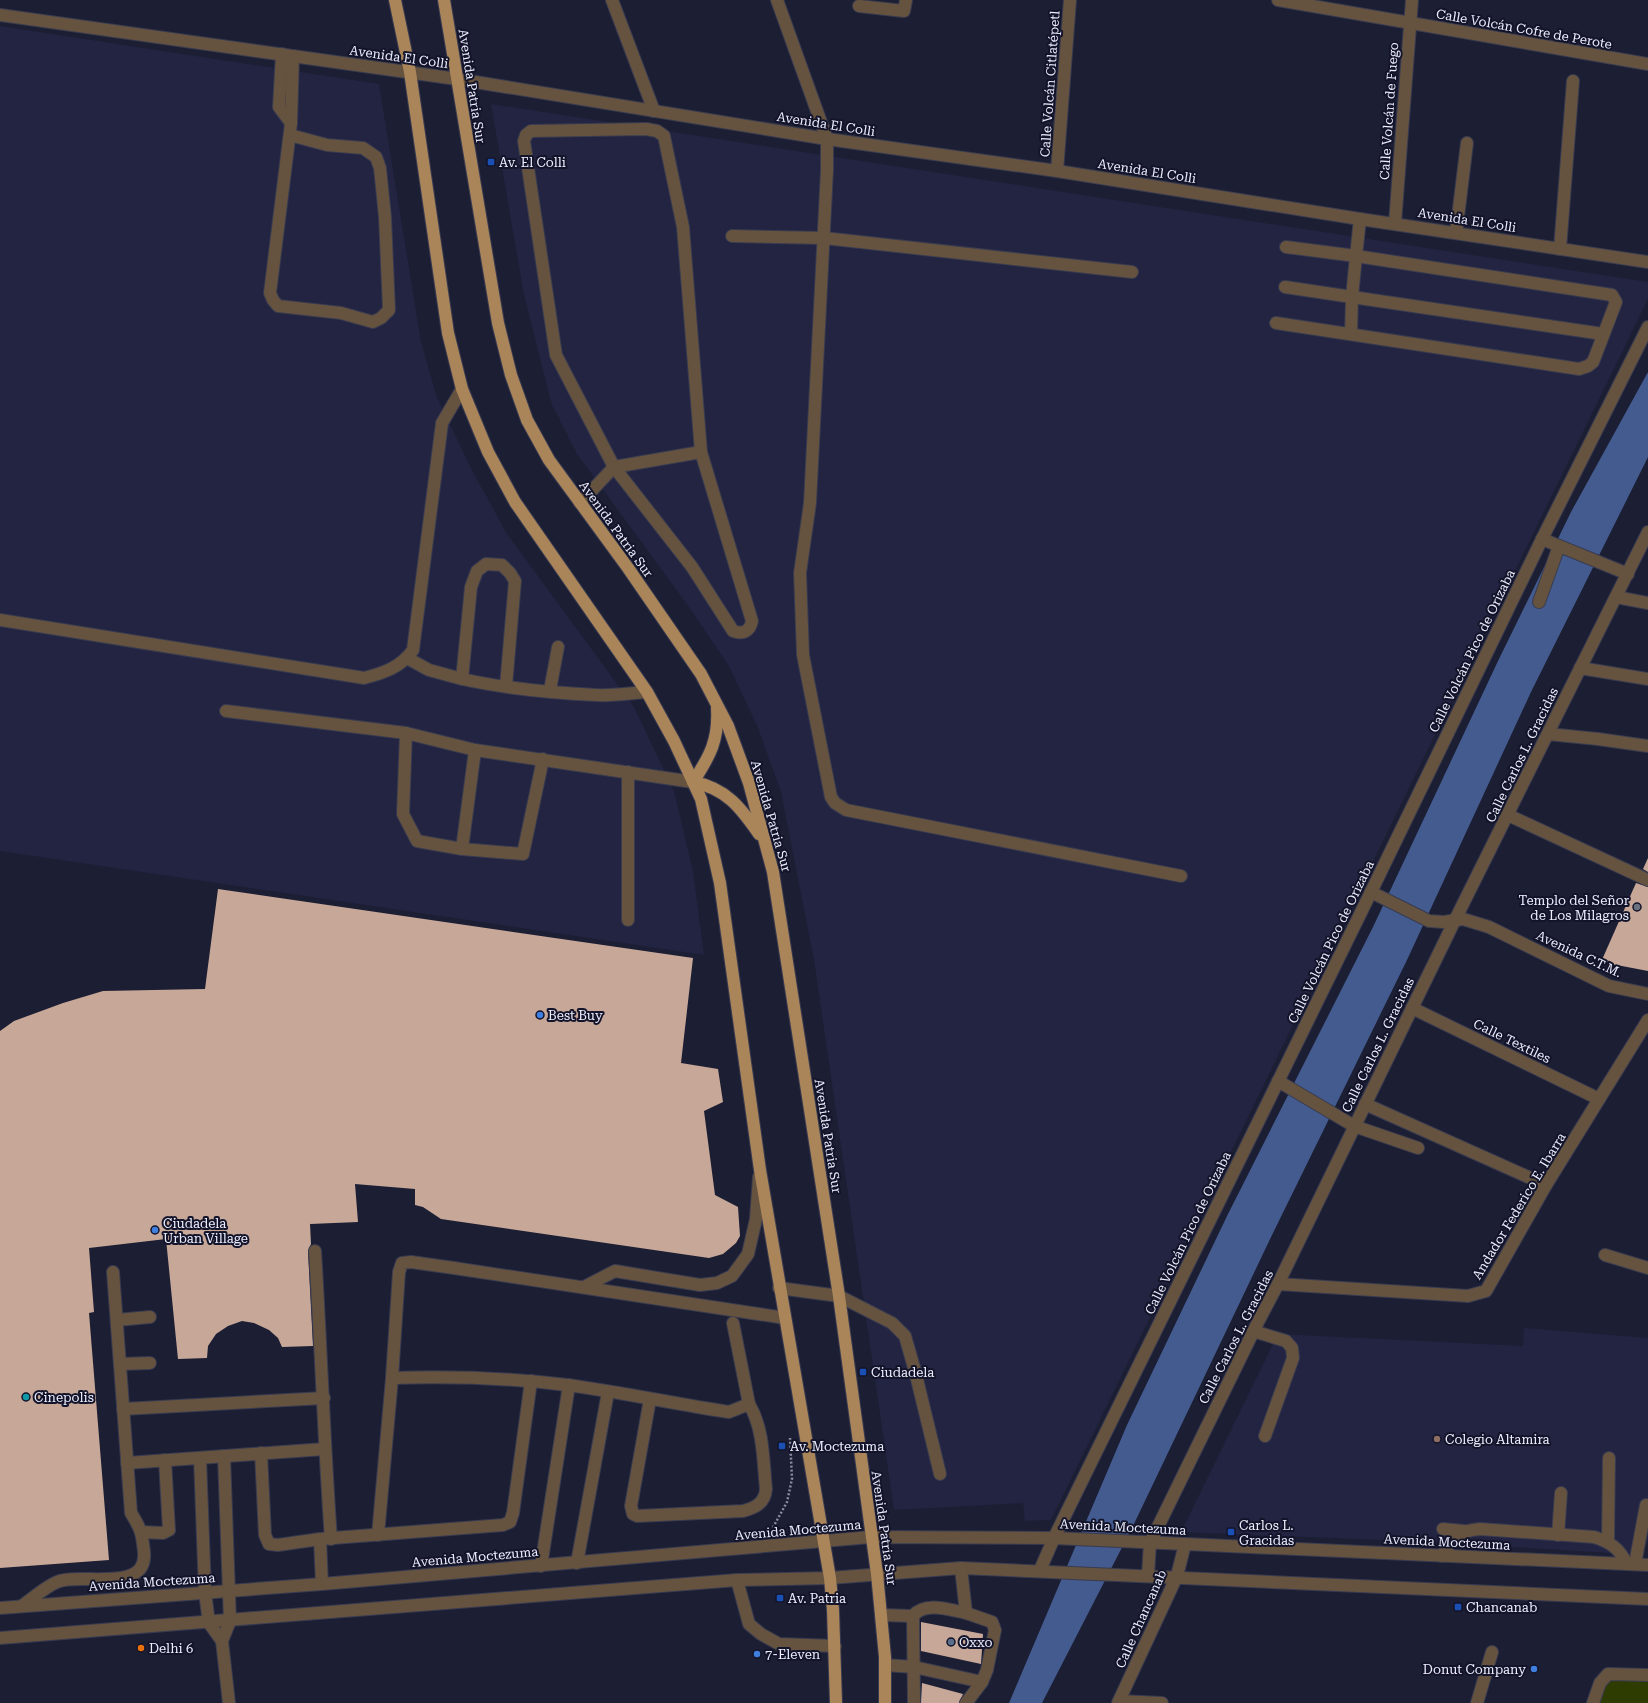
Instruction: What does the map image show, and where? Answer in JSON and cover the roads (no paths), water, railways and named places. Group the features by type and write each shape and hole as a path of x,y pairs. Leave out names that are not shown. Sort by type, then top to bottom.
{"main road":[{"path":"395,0 410,72 448,333 462,389 488,452 516,502 647,692 674,741 701,799 720,883 760,1170 784,1318 830,1578 835,1646 836,1703"},
{"name":"Avenida Patria Sur","path":"444,0 498,323 510,374 527,420 549,460 628,568 701,674 728,726 746,776 773,872 838,1296 877,1574 885,1665 885,1703"},
{"path":"693,782 709,758 715,741 718,724 717,704"},
{"path":"693,782 708,785 724,794 746,815 765,842"}],"street":[{"path":"612,0 654,111"},
{"path":"777,0 827,139 824,238 810,503 800,573 803,655 829,790 835,803 846,810 1181,876"},
{"path":"859,6 904,11 906,0"},
{"name":"Calle Volcán Citlatépetl","path":"1057,171 1070,0"},
{"name":"Calle Volcán Cofre de Perote","path":"1278,0 1648,64"},
{"name":"Calle Volcán de Fuego","path":"1395,223 1412,0"},
{"name":"Avenida El Colli","path":"0,15 457,79 827,139 1057,171 1360,219 1395,223 1648,262"},
{"path":"288,55 291,129 271,297 278,306 341,313 373,322 381,318 388,310 385,217 380,168 376,157 363,148 327,145 291,129"},
{"path":"1560,248 1573,81"},
{"path":"646,129 657,131 664,136 683,227 701,452 752,621 746,632 739,633 733,631 692,567 614,467 556,355 524,141 526,135 531,131 646,129"},
{"path":"1456,233 1467,143"},
{"path":"1351,334 1352,297 1360,219"},
{"path":"732,236 824,238 1132,272"},
{"path":"1276,323 1579,369 1588,366 1593,362 1616,302 1614,297 1610,294 1286,247"},
{"path":"1285,287 1603,334"},
{"name":"Calle Volcán Pico de Orizaba","path":"1046,1570 1054,1538 1283,1084 1371,892 1542,539 1648,327"},
{"path":"0,620 364,678 381,674 399,666 413,650 442,423 462,389"},
{"path":"580,503 614,467 701,452"},
{"name":"Calle Carlos L. Gracidas","path":"1148,1575 1150,1543 1455,920 1648,532"},
{"path":"1542,539 1628,574"},
{"path":"1539,602 1559,546"},
{"path":"462,679 473,580 481,567 486,564 502,565 506,568 515,581 506,686"},
{"path":"1616,597 1648,603"},
{"path":"550,690 558,647"},
{"path":"407,658 429,670 462,679 506,686 597,695 647,692"},
{"path":"1580,668 1648,679"},
{"path":"226,711 406,733 475,750 693,782"},
{"path":"406,733 403,814 417,841 462,849 523,854 543,759"},
{"path":"1548,734 1598,738 1648,746"},
{"path":"462,849 475,750"},
{"path":"628,772 628,920"},
{"path":"1508,814 1648,880"},
{"name":"Avenida C.T.M.","path":"1371,892 1429,921 1472,921 1489,927 1609,986 1648,994"},
{"name":"Calle Textiles","path":"1412,1008 1599,1098"},
{"name":"Andador Federico E. Ibarra","path":"1278,1284 1468,1296 1486,1291 1546,1186 1648,1020"},
{"path":"1283,1084 1354,1126 1418,1148"},
{"path":"1365,1104 1546,1186"},
{"path":"584,1287 615,1271 700,1284 717,1283 732,1276 748,1254 756,1219 760,1170"},
{"path":"315,1251 324,1398 326,1539 322,1584"},
{"path":"1605,1255 1648,1268"},
{"path":"378,1535 392,1378 399,1272 402,1264 411,1262 454,1268 784,1318"},
{"path":"20,1606 58,1581 130,1577 140,1569 145,1559 142,1532 131,1513 113,1272"},
{"path":"779,1288 838,1296 892,1323 905,1336 940,1474"},
{"path":"117,1320 150,1318"},
{"path":"650,1400 631,1506 633,1514 637,1516 743,1511 756,1506 762,1501 766,1496 766,1489 757,1417 749,1404 733,1323"},
{"path":"1254,1331 1286,1341 1292,1348 1293,1358 1266,1436"},
{"path":"120,1364 150,1363"},
{"path":"392,1378 477,1377 530,1381 569,1385 650,1400 728,1412 749,1404"},
{"path":"260,1453 265,1535 269,1544 503,1525 510,1522 513,1513 530,1381"},
{"path":"541,1566 569,1385"},
{"path":"577,1563 608,1392"},
{"path":"123,1409 324,1398"},
{"path":"127,1463 325,1449"},
{"path":"224,1456 230,1621 222,1642 229,1703"},
{"path":"200,1458 205,1592 209,1623 222,1642"},
{"path":"1608,1458 1608,1542"},
{"path":"142,1532 163,1533 169,1530 165,1460"},
{"path":"1558,1535 1561,1493"},
{"path":"1631,1564 1646,1505"},
{"path":"1443,1529 1464,1531 1480,1529 1594,1537 1608,1542 1621,1552 1631,1564"},
{"path":"1442,1556 1453,1539 1464,1531"},
{"name":"Avenida Moctezuma","path":"0,1608 322,1584 871,1537 1054,1538 1648,1565"},
{"name":"Calle Chancanab","path":"1119,1702 1177,1576 1185,1544"},
{"path":"961,1568 966,1613"},
{"path":"0,1638 209,1623 738,1580 830,1578 961,1568 1046,1570 1648,1599"},
{"path":"738,1580 749,1624 761,1634 779,1644 835,1646"},
{"path":"881,1615 913,1616 921,1610 932,1608 966,1613 992,1622 995,1630 987,1670 982,1682 966,1703"},
{"path":"913,1616 914,1703"},
{"path":"1477,1703 1492,1652"},
{"path":"885,1665 914,1667 982,1682"},
{"path":"1593,1703 1600,1682 1608,1674 1648,1675"},
{"path":"1119,1702 1162,1703"}],"place":[{"name":"Av. El Colli","path":"491,162"},
{"name":"Templo del Señor de Los Milagros","path":"1637,907"},
{"name":"Best Buy","path":"540,1015"},
{"name":"Ciudadela Urban Village","path":"155,1230"},
{"name":"Ciudadela","path":"863,1372"},
{"name":"Cinepolis","path":"26,1397"},
{"name":"Colegio Altamira","path":"1437,1439"},
{"name":"Av. Moctezuma","path":"782,1446"},
{"name":"Carlos L. Gracidas","path":"1231,1532"},
{"name":"Av. Patria","path":"780,1598"},
{"name":"Chancanab","path":"1458,1607"},
{"name":"Oxxo","path":"951,1642"},
{"name":"Delhi 6","path":"141,1648"},
{"name":"7-Eleven","path":"757,1654"},
{"name":"Donut Company","path":"1534,1669"}]}
